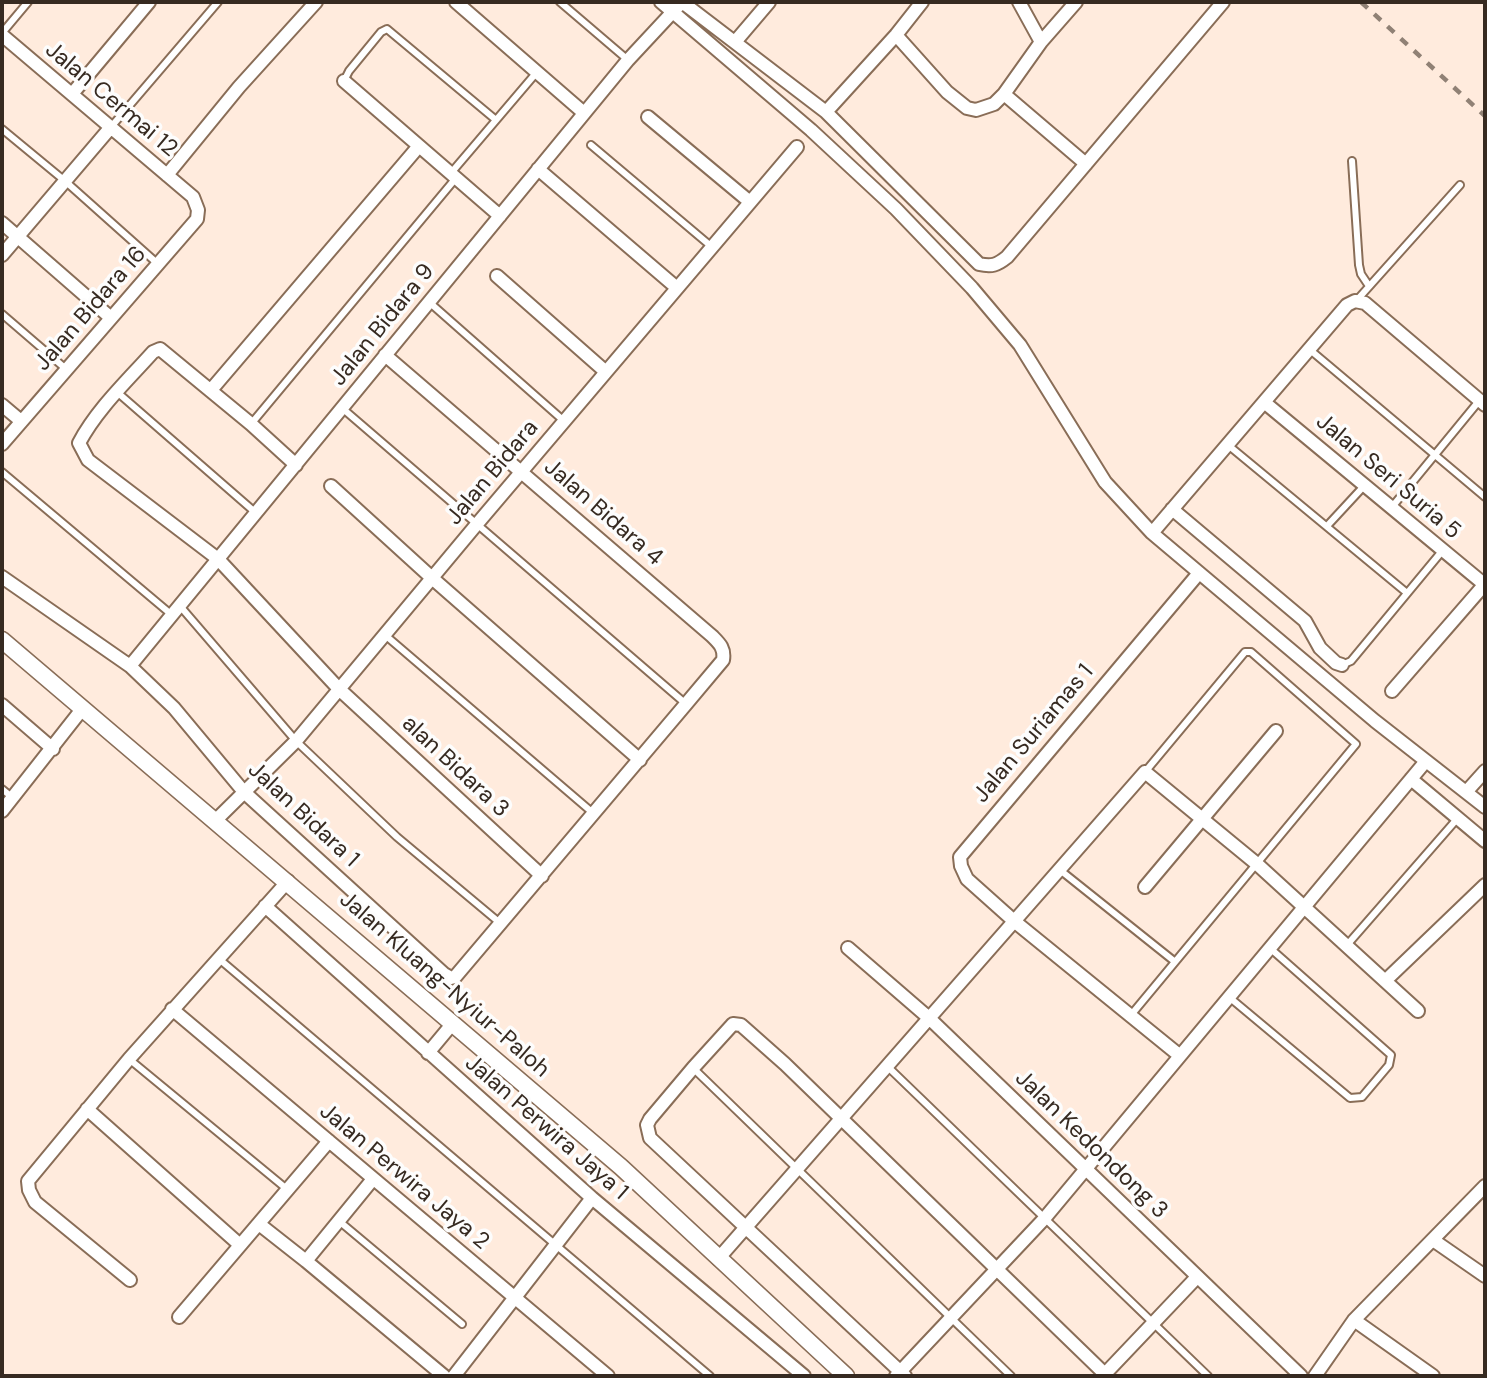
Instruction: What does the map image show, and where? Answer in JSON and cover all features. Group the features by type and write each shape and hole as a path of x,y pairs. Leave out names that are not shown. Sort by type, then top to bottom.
{"street":[{"path":"72,94 149,2"},
{"path":"167,175 239,87 316,2"},
{"path":"456,2 584,113"},
{"path":"661,2 840,156 897,209 972,288 1020,345 1105,482 1152,534 1485,807"},
{"path":"682,2 825,113 979,264 989,267 997,265 1007,257 1223,2"},
{"name":"Jalan Bidara 9","path":"130,666 628,60 682,2"},
{"path":"735,42 769,2"},
{"path":"825,113 896,35 922,2"},
{"path":"1019,2 1041,42"},
{"path":"896,35 947,92 967,108 976,110 994,104 1004,94 1041,42 1076,2"},
{"name":"Jalan Cermai 12","path":"4,40 193,197"},
{"path":"344,80 500,216"},
{"path":"1004,94 1086,164"},
{"path":"648,117 750,202"},
{"path":"2,255 111,127"},
{"path":"211,390 419,146"},
{"name":"Jalan Bidara","path":"216,820 296,741 797,147"},
{"path":"538,169 677,288"},
{"name":"Jalan Bidara 16","path":"2,444 197,219 198,210 193,197"},
{"path":"2,223 111,318"},
{"path":"498,275 606,372"},
{"path":"1152,534 1347,305 1356,301 1365,303 1482,403"},
{"path":"117,392 153,352 160,349 296,465"},
{"name":"Jalan Bidara 4","path":"385,355 721,645 723,660 686,704"},
{"name":"alan Bidara 3","path":"117,392 86,429 79,443 88,460 218,559 340,689 542,876"},
{"name":"Jalan Seri Suria 5","path":"1264,402 1485,584"},
{"path":"2,405 21,421"},
{"path":"331,486 640,760"},
{"path":"1172,509 1305,621 1320,648 1342,665"},
{"name":"Jalan Suriamas 1","path":"1014,921 967,879 960,857 1199,573"},
{"name":"Jalan Bidara 1","path":"2,578 130,666 174,708 244,792 444,974 451,978 459,974 501,924"},
{"path":"1392,691 1485,584"},
{"name":"Jalan Kluang-Nyiur-Paloh","path":"2,639 621,1167 846,1376"},
{"path":"501,924 686,704"},
{"path":"2,705 53,749"},
{"path":"2,811 83,708"},
{"path":"1145,887 1276,731"},
{"path":"1197,1277 1105,1376 998,1270 842,1118 738,1024 728,1029 650,1119 647,1131 650,1138 900,1375 998,1270 1044,1219 1426,761"},
{"path":"1467,792 1485,771"},
{"path":"718,1259 1145,772 1257,864 1418,1011"},
{"path":"1411,779 1485,842"},
{"path":"131,1280 35,1202 28,1181 172,1009 288,881"},
{"path":"1385,981 1485,885"},
{"name":"Jalan Perwira Jaya 1","path":"265,906 592,1198 804,1376"},
{"path":"1014,921 1179,1055"},
{"name":"Jalan Kedondong 3","path":"848,948 929,1018 1301,1376"},
{"name":"Jalan Perwira Jaya 2","path":"172,1009 608,1376"},
{"path":"428,1053 453,1023"},
{"path":"88,1109 240,1245"},
{"path":"179,1317 328,1142"},
{"path":"306,1261 373,1179"},
{"path":"1315,1376 1354,1320 1485,1186"},
{"path":"454,1376 592,1198"},
{"path":"259,1224 444,1376"},
{"path":"1433,1240 1485,1276"},
{"path":"1354,1320 1427,1375"}],"lane":[{"path":"4,40 28,2"},
{"path":"111,127 218,2"},
{"path":"561,2 628,60"},
{"path":"344,80 381,32 387,29 496,120"},
{"path":"251,424 537,72"},
{"path":"2,129 158,264"},
{"path":"591,145 712,247"},
{"path":"1352,161 1359,265 1369,286"},
{"path":"1356,301 1460,185"},
{"path":"429,302 564,421"},
{"path":"2,314 66,369"},
{"path":"1309,349 1485,497"},
{"path":"117,392 256,513"},
{"path":"1392,507 1482,403"},
{"path":"342,408 686,704"},
{"path":"1228,444 1407,593"},
{"path":"2,472 176,610 296,741 397,837 501,924"},
{"path":"1327,526 1365,484"},
{"path":"1342,665 1351,661 1443,550"},
{"path":"385,635 594,814"},
{"path":"1131,1015 1356,744 1251,652 1242,654 1145,772"},
{"path":"2,789 13,798"},
{"path":"1346,946 1458,817"},
{"path":"1060,870 1174,961"},
{"path":"1229,997 1350,1098 1362,1097 1389,1065 1391,1055 1271,949"},
{"path":"217,958 710,1376"},
{"path":"129,1059 288,1190"},
{"path":"887,1066 1208,1376"},
{"path":"693,1068 798,1168 950,1320 1011,1376"},
{"path":"338,1220 462,1324"}],"railway":[{"path":"1361,2 1485,116"}]}
